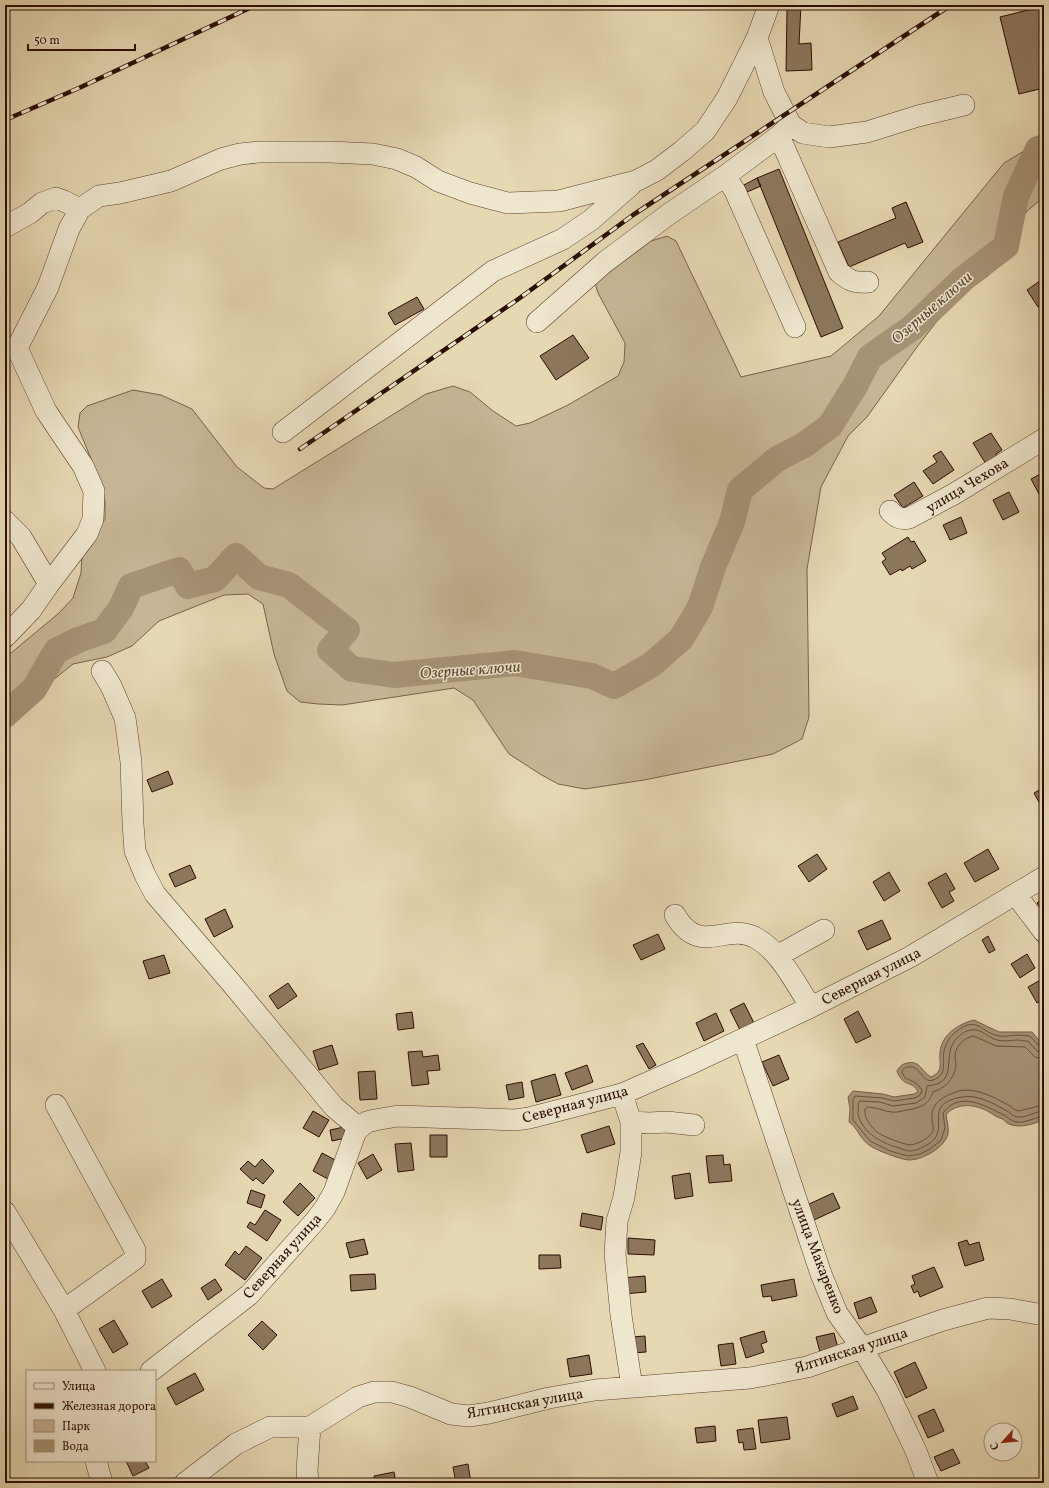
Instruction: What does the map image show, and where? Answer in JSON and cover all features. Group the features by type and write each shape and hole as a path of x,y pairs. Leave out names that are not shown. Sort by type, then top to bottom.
{"street":[{"path":"5,637 31,610 87,534 93,519 94,491 83,466 46,411 11,348 48,287 69,229 80,209 99,196 120,193 171,181 221,159 240,154 259,152 330,152 373,154 397,159 416,167 438,181 508,203 559,202 636,181 657,170 682,152 705,131 727,98 757,38 769,5"},
{"path":"757,38 785,130 839,272 848,280 857,283 868,282"},
{"path":"537,322 605,262 725,176 785,130 829,137 867,132 918,116 964,106"},
{"path":"725,176 735,191 795,327"},
{"path":"283,432 494,271 563,239 591,220 636,181"},
{"path":"5,227 30,213 42,203 56,198 64,200 80,209"},
{"name":"улица Чехова","path":"890,511 897,518 903,520 909,518 954,494 1044,439"},
{"path":"5,521 20,537 50,584"},
{"path":"102,670 111,686 125,718 131,762 135,852 155,894 334,1107 358,1128"},
{"name":"Северная улица","path":"152,1370 249,1295 315,1221 325,1208 334,1192 358,1128 375,1120 398,1116 515,1120 529,1118 622,1094 811,1008 910,957 1044,878"},
{"path":"1016,895 1044,932"},
{"path":"675,915 682,927 692,934 705,937 741,933 755,938 765,944 777,956 811,1008"},
{"path":"777,956 824,930"},
{"name":"улица Макаренко","path":"743,1039 821,1274 837,1313 862,1348 887,1390 916,1451 928,1483"},
{"path":"622,1094 630,1122 631,1152 624,1197 616,1222 615,1254 621,1315 632,1387"},
{"path":"56,1106 135,1250 135,1259 64,1310"},
{"path":"630,1122 667,1122 694,1125"},
{"path":"7,1220 64,1310 94,1370"},
{"name":"Ялтинская улица","path":"310,1427 358,1397 374,1392 392,1392 410,1397 451,1414 469,1416 587,1391 750,1378 807,1367 943,1320 988,1308 1010,1309 1044,1315"},
{"path":"185,1483 236,1444 270,1427 310,1427 307,1470 308,1483"},
{"path":"96,1462 102,1483"}],"green space":[{"path":"1044,139 1044,197 1027,211 988,276 955,298 917,347 867,417 848,436 821,487 807,569 809,717 802,739 773,754 644,780 585,789 558,784 509,754 473,700 454,688 342,705 300,702 287,691 274,654 263,604 248,594 224,595 159,621 132,646 107,657 73,664 42,689 5,726 5,658 59,613 73,598 81,573 82,555 105,519 105,501 100,481 78,427 80,413 87,406 133,390 161,395 192,409 237,467 264,488 273,489 426,394 453,386 470,392 493,411 516,426 530,423 568,405 618,376 624,362 625,343 598,293 595,283 651,241 667,236 676,241 741,377 831,356 879,316 1004,163"}],"water":[{"path":"974,1020 999,1032 1032,1032 1044,1046 1044,1119 1029,1125 1017,1126 1007,1123 1003,1119 984,1109 972,1106 961,1106 950,1111 946,1115 948,1134 943,1144 933,1152 921,1158 909,1160 901,1158 872,1147 866,1142 849,1122 850,1109 848,1097 853,1091 883,1094 894,1097 918,1092 916,1088 902,1080 897,1071 899,1068 905,1063 911,1062 918,1065 931,1077 935,1075 939,1070 940,1053 943,1041 956,1027"}],"building":[{"path":"788,5 801,5 799,44 811,43 812,70 786,71"},
{"path":"1044,6 1044,88 1019,94 1000,17"},
{"path":"779,169 843,328 821,337 757,178"},
{"path":"757,178 761,186 747,192 744,185"},
{"path":"906,202 923,242 908,248 905,243 849,267 838,242 896,218 892,208"},
{"path":"1044,278 1044,304 1038,307 1027,290"},
{"path":"417,297 424,309 395,325 388,313"},
{"path":"573,335 589,358 556,380 540,356"},
{"path":"991,433 1002,450 996,454 1000,462 989,469 973,443"},
{"path":"941,451 954,470 933,484 923,471 937,462 933,456"},
{"path":"1044,472 1044,491 1039,494 1031,479"},
{"path":"914,482 923,496 903,508 894,495"},
{"path":"1009,492 1019,512 1003,520 993,500"},
{"path":"961,517 967,533 950,540 943,525"},
{"path":"908,537 911,542 914,541 926,561 912,569 910,566 902,571 901,569 890,575 882,562 886,559 882,553"},
{"path":"168,771 173,784 152,792 147,780"},
{"path":"1043,788 1044,804 1041,806 1034,793"},
{"path":"988,849 999,869 975,882 964,863"},
{"path":"817,854 827,869 809,882 798,866"},
{"path":"190,865 196,878 175,887 169,874"},
{"path":"889,872 900,891 884,901 873,882"},
{"path":"946,873 955,889 949,892 954,901 942,908 928,883"},
{"path":"1044,898 1044,913 1037,903"},
{"path":"225,909 233,927 214,937 205,919"},
{"path":"882,920 891,939 867,950 858,931"},
{"path":"658,934 665,949 641,960 633,945"},
{"path":"988,936 995,950 989,953 982,940"},
{"path":"1027,954 1035,968 1020,978 1011,964"},
{"path":"164,955 170,973 149,979 143,961"},
{"path":"1044,978 1044,999 1037,1003 1028,987"},
{"path":"288,983 297,996 278,1009 269,996"},
{"path":"744,1003 754,1023 740,1030 730,1010"},
{"path":"858,1011 871,1036 856,1043 844,1019"},
{"path":"412,1012 414,1028 398,1030 396,1014"},
{"path":"716,1013 724,1031 704,1041 696,1023"},
{"path":"643,1043 656,1065 649,1069 636,1046"},
{"path":"332,1045 338,1064 319,1070 313,1051"},
{"path":"422,1051 423,1057 438,1055 440,1070 427,1071 429,1084 412,1086 408,1052"},
{"path":"779,1055 789,1079 773,1086 762,1062"},
{"path":"587,1065 593,1082 572,1090 565,1073"},
{"path":"375,1071 377,1099 360,1100 358,1072"},
{"path":"555,1074 561,1095 536,1102 531,1081"},
{"path":"522,1082 524,1097 509,1100 506,1085"},
{"path":"313,1111 329,1120 319,1137 303,1128"},
{"path":"609,1126 615,1144 587,1153 581,1135"},
{"path":"344,1127 346,1138 332,1141 330,1130"},
{"path":"430,1135 447,1135 447,1157 430,1157"},
{"path":"411,1143 414,1170 398,1172 395,1144"},
{"path":"322,1153 337,1161 328,1179 313,1171"},
{"path":"373,1154 382,1170 367,1179 358,1163"},
{"path":"723,1155 724,1165 730,1164 732,1181 709,1183 706,1156"},
{"path":"262,1159 274,1171 263,1184 256,1178 253,1181 240,1169 248,1161 255,1167"},
{"path":"690,1173 693,1196 675,1199 672,1176"},
{"path":"300,1183 315,1198 298,1216 283,1202"},
{"path":"251,1190 265,1195 261,1208 247,1203"},
{"path":"833,1193 840,1208 814,1220 807,1205"},
{"path":"265,1210 281,1220 267,1241 247,1227 250,1222 255,1225"},
{"path":"582,1213 603,1217 601,1230 580,1226"},
{"path":"628,1238 655,1240 654,1255 628,1254"},
{"path":"364,1239 368,1254 350,1258 346,1243"},
{"path":"967,1240 969,1245 979,1242 984,1260 965,1266 958,1243"},
{"path":"246,1246 262,1258 245,1280 225,1265 235,1251 239,1255"},
{"path":"539,1255 560,1255 561,1268 539,1269"},
{"path":"934,1267 943,1287 920,1297 918,1291 914,1293 911,1286 915,1284 912,1276"},
{"path":"375,1274 376,1289 351,1291 350,1275"},
{"path":"645,1276 646,1292 624,1294 622,1278"},
{"path":"162,1279 172,1296 152,1308 142,1291"},
{"path":"215,1279 222,1290 208,1300 201,1288"},
{"path":"794,1279 797,1296 772,1301 771,1296 763,1297 761,1285"},
{"path":"871,1297 877,1312 859,1319 854,1303"},
{"path":"114,1320 128,1344 113,1353 99,1329"},
{"path":"262,1321 277,1335 263,1350 248,1335"},
{"path":"764,1331 767,1342 761,1344 764,1352 746,1358 740,1338"},
{"path":"834,1333 839,1352 821,1356 816,1337"},
{"path":"645,1336 646,1352 632,1353 631,1337"},
{"path":"733,1343 736,1364 721,1366 718,1345"},
{"path":"589,1355 592,1374 570,1377 567,1359"},
{"path":"915,1362 927,1388 906,1398 894,1372"},
{"path":"195,1373 204,1390 176,1405 167,1388"},
{"path":"853,1396 858,1409 837,1417 832,1404"},
{"path":"934,1409 944,1431 928,1438 918,1416"},
{"path":"787,1417 790,1439 761,1443 758,1420"},
{"path":"715,1426 716,1441 697,1443 695,1428"},
{"path":"753,1428 756,1449 744,1450 743,1442 739,1443 737,1430"},
{"path":"953,1449 960,1463 941,1471 934,1457"},
{"path":"126,1462 146,1462 149,1468 133,1476"},
{"path":"468,1464 471,1483 456,1483 453,1467"},
{"path":"394,1472 396,1483 375,1483 374,1476"},
{"path":"355,1479 356,1483 339,1483 339,1481"}],"waterway":[{"name":"Озерные ключи","path":"5,715 34,689 56,651 78,640 104,631 121,608 131,586 179,570 188,586 215,579 236,556 259,577 289,585 347,630 330,650 352,669 394,675 515,663 592,676 614,686 651,665 681,639 700,607 713,567 732,522 740,490 777,459 804,445 830,426 855,386 870,357 913,327 963,279 1006,246 1016,196 1038,149 1044,147"}],"railway":[{"path":"5,120 79,88 256,5"},
{"path":"300,449 517,300 633,215 951,5"}]}
